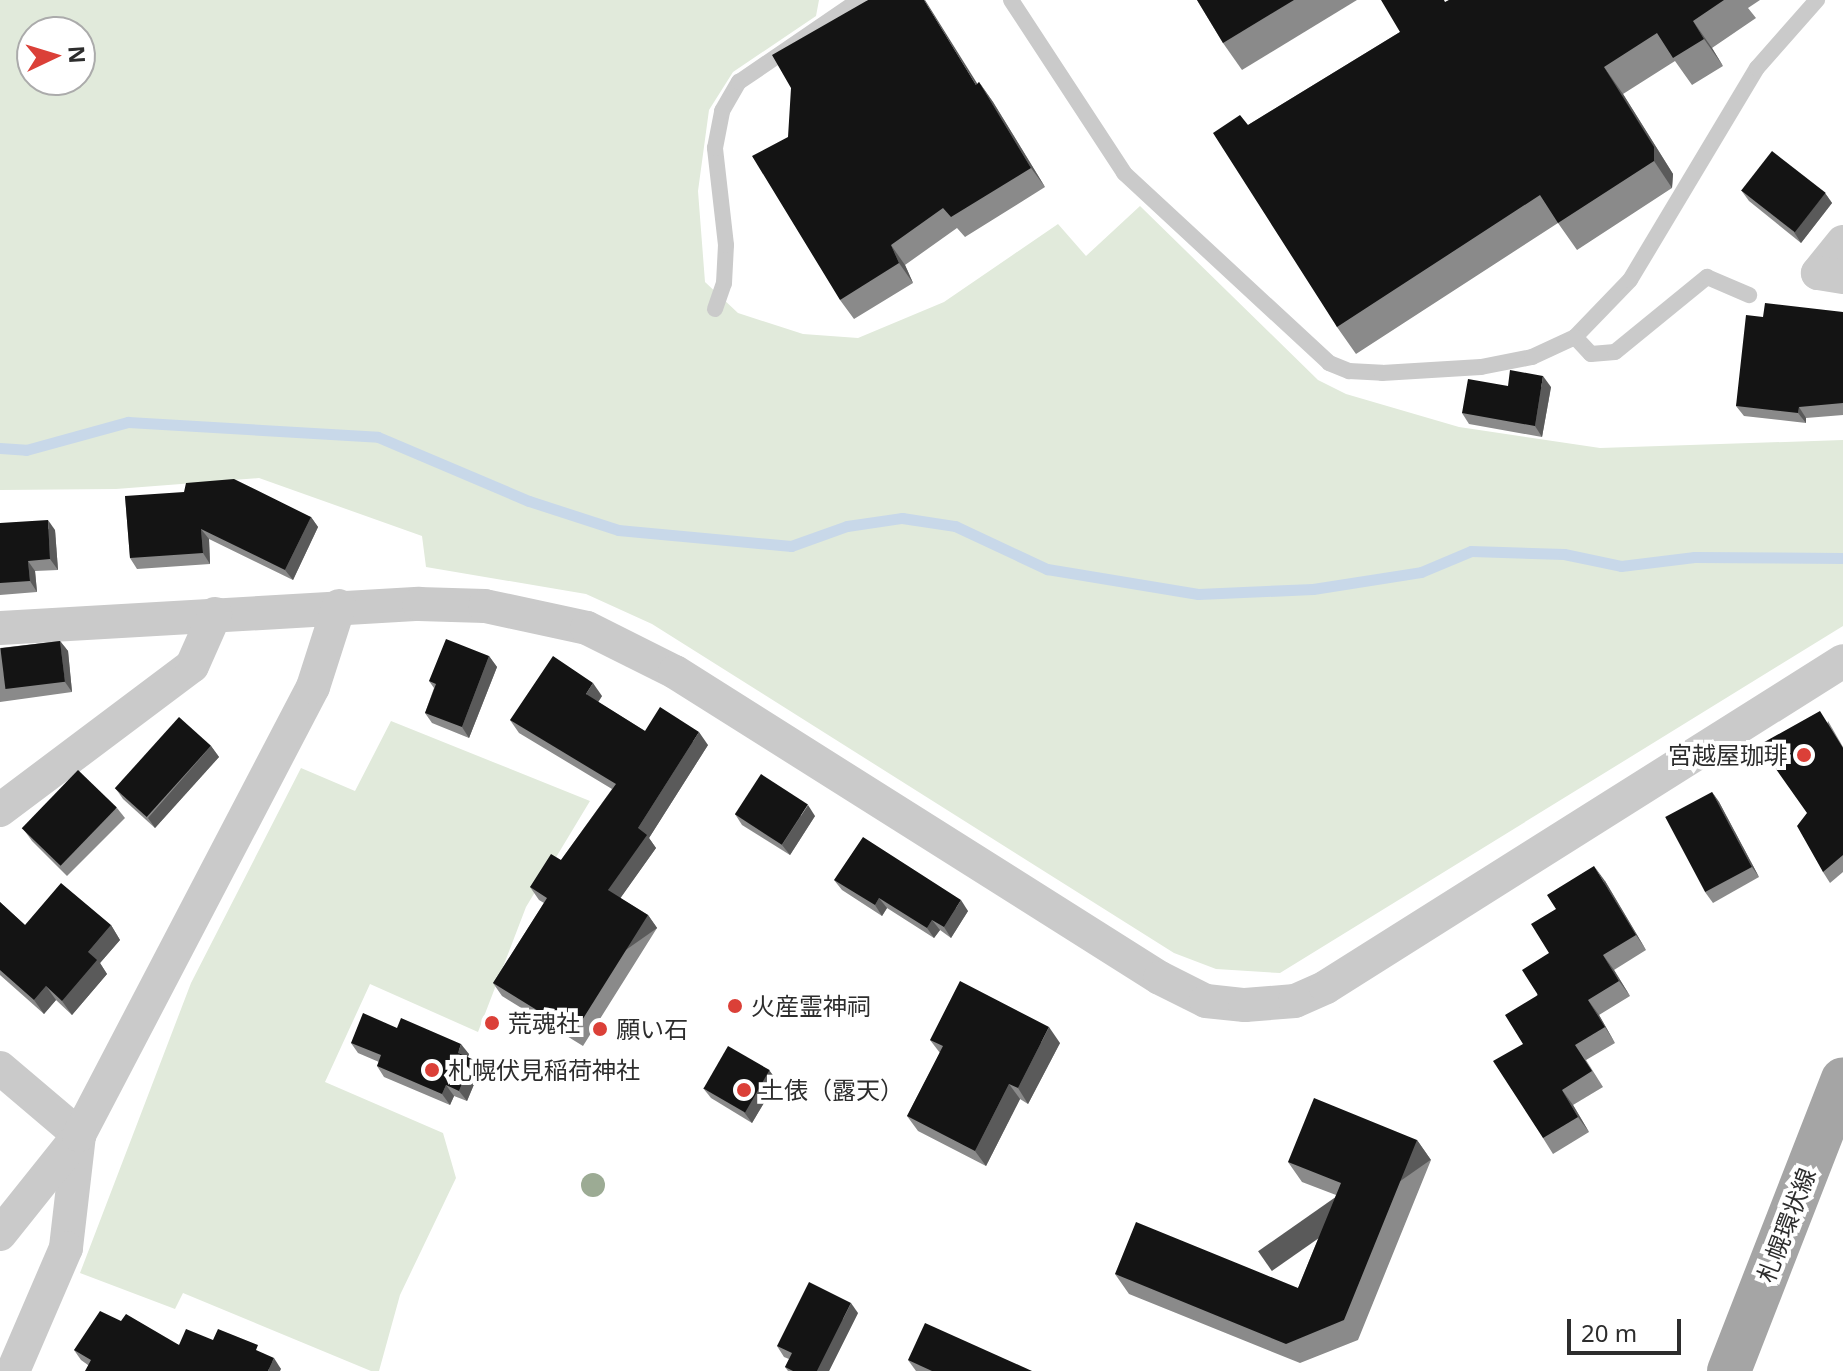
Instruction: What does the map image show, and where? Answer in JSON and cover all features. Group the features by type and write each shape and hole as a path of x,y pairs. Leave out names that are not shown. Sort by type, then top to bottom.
{"main road":[{"name":"札幌環状線","path":"1729,1371 1843,1079"}],"street":[{"path":"1843,242 1818,273 1843,277"},
{"path":"0,1234 79,1135 313,687 339,606"},
{"path":"0,628 339,606 485,606 587,628 629,645 1160,978 1206,1001 1245,1005 1295,1001 1326,987 1843,661"},
{"path":"0,810 192,666 215,614"},
{"path":"0,1068 79,1135"},
{"path":"13,1371 66,1248 79,1135"}],"lane":[{"path":"715,309 724,283 726,245 715,148 722,111 739,82 859,0"},
{"path":"1011,0 1124,173 1329,363 1349,371 1382,373 1481,367 1532,357 1575,337 1630,280 1757,68 1817,0"},
{"path":"1575,337 1591,354 1615,352 1707,277 1749,295"}],"green space":[{"path":"0,0 819,0 816,16 733,72 709,110 698,191 705,282 738,313 803,334 858,338 944,302 1058,224 1086,256 1140,206 1318,380 1346,394 1459,427 1600,448 1843,440 1843,626 1280,973 1216,969 1174,953 652,624 586,594 426,567 422,536 259,478 116,489 0,490"},
{"path":"391,721 590,801 526,907 478,1032 370,984 325,1082 443,1133 456,1178 400,1295 379,1371 371,1371 183,1293 175,1309 80,1273 191,983 301,768 355,791"}],"building":[{"path":"868,0 924,0 1031,168 951,217 943,208 891,245 899,263 840,300 752,156 788,137 791,88 772,55"},
{"path":"1197,0 1294,0 1223,43"},
{"path":"1381,0 1724,0 1693,21 1704,39 1673,58 1657,33 1604,67 1654,147 1654,161 1558,223 1540,195 1337,327 1213,133 1240,115 1248,125 1400,32"},
{"path":"1772,151 1826,193 1795,232 1741,190"},
{"path":"1765,303 1843,312 1843,403 1799,407 1798,413 1736,406 1746,315 1763,317"},
{"path":"1510,370 1543,376 1535,426 1462,413 1468,379 1508,386"},
{"path":"234,479 311,517 285,570 201,529 203,553 130,558 125,496 184,492 186,483"},
{"path":"48,520 50,559 28,561 30,581 0,583 0,523"},
{"path":"446,639 489,656 462,727 425,713 436,684 429,681"},
{"path":"60,641 65,682 5,689 0,648"},
{"path":"553,656 593,683 586,694 645,731 660,707 699,732 638,828 647,835 608,890 648,915 574,1033 493,983 547,898 530,887 551,854 561,860 616,784 510,720"},
{"path":"1820,711 1843,748 1843,855 1823,872 1797,826 1807,813 1759,745"},
{"path":"179,717 211,746 147,817 115,788"},
{"path":"78,770 117,808 61,866 22,828"},
{"path":"761,774 808,804 782,845 735,814"},
{"path":"1712,792 1752,867 1705,892 1665,817"},
{"path":"863,837 961,900 944,927 932,920 927,928 879,898 875,905 834,880"},
{"path":"1594,866 1636,935 1603,955 1619,981 1588,1000 1605,1027 1575,1045 1592,1071 1562,1090 1578,1117 1543,1138 1493,1061 1523,1044 1505,1015 1538,995 1522,970 1549,953 1531,924 1556,909 1547,895"},
{"path":"61,883 111,925 88,952 97,960 62,1001 46,986 34,1000 0,970 0,902 25,925"},
{"path":"960,981 1049,1027 1018,1088 1009,1084 975,1151 907,1116 943,1046 930,1040"},
{"path":"363,1013 397,1028 401,1018 461,1044 458,1053 472,1059 459,1091 446,1085 442,1094 377,1066 381,1055 351,1043"},
{"name":"土俵（露天）","path":"728,1046 770,1070 745,1112 704,1088"},
{"path":"1314,1098 1417,1140 1344,1320 1286,1344 1115,1274 1136,1222 1298,1288 1341,1183 1288,1162"},
{"path":"809,1282 851,1303 817,1371 793,1371 785,1367 792,1353 777,1346"},
{"path":"100,1311 121,1321 126,1314 179,1345 186,1329 213,1340 218,1329 258,1345 256,1350 274,1358 268,1371 85,1371 91,1360 74,1350"},
{"path":"925,1323 1032,1371 932,1371 908,1360"}],"waterway":[{"path":"0,448 26,450 128,422 378,437 529,501 618,530 791,546 847,526 902,518 955,526 1047,569 1198,594 1313,589 1421,572 1471,551 1564,554 1621,566 1694,557 1843,558"}],"place":[{"name":"宮越屋珈琲","path":"1804,755"},
{"name":"火産霊神祠","path":"735,1006"},
{"name":"荒魂社","path":"492,1023"},
{"name":"願い石","path":"600,1029"},
{"name":"札幌伏見稲荷神社","path":"432,1070"},
{"name":"土俵（露天）","path":"744,1090"}]}
